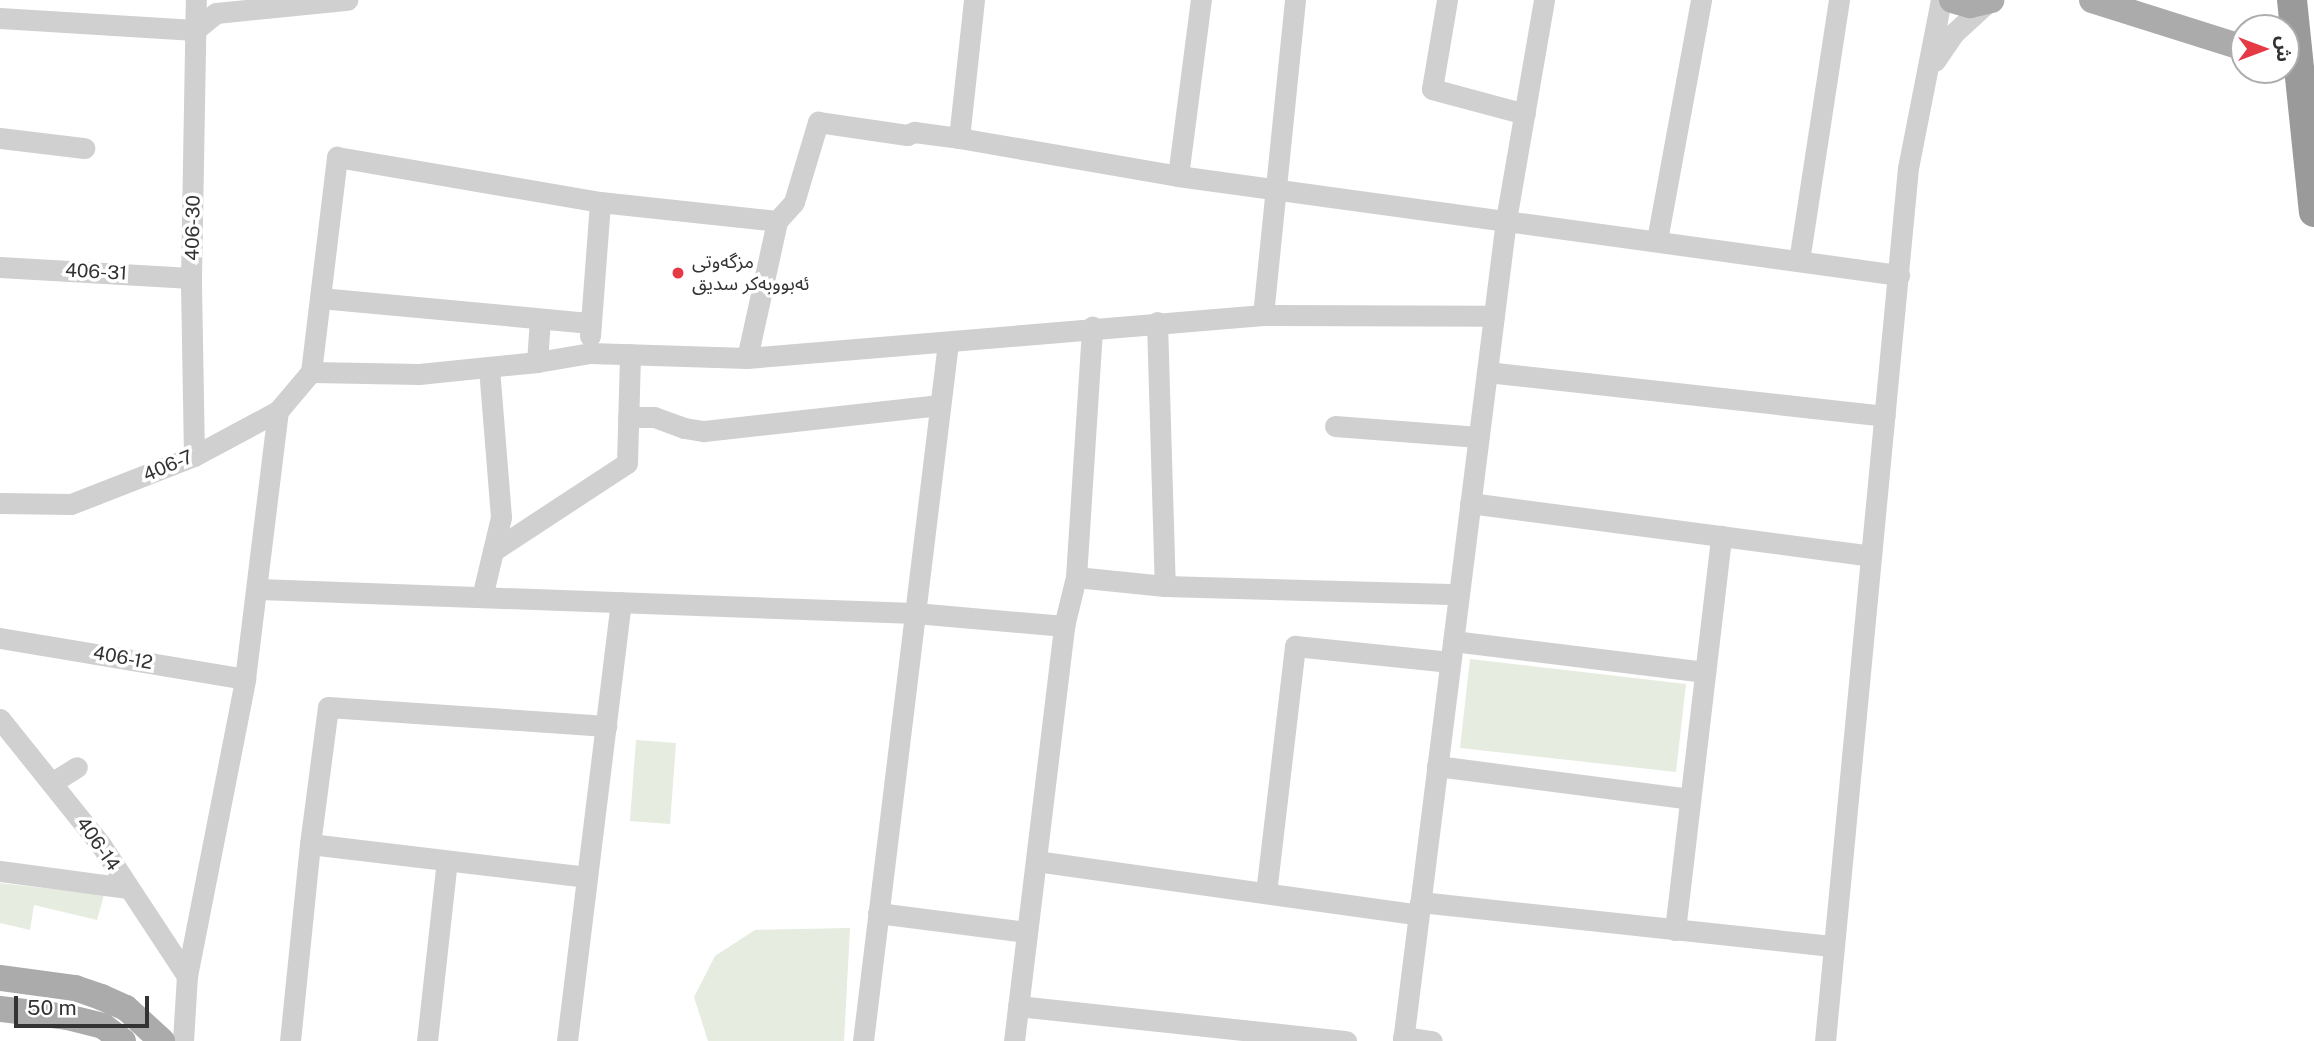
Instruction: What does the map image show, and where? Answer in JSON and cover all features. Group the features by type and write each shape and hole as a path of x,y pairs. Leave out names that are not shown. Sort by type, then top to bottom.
{"highway":[{"path":"2296,84 2314,212"}],"main road":[{"path":"1952,0 1970,5 1990,1"},
{"path":"2092,0 2230,44"},
{"path":"0,978 75,988 101,997 126,1008 162,1041"},
{"path":"0,1009 68,1017 109,1036"}],"street":[{"name":"406-30","path":"194,456 191,278 197,77 196,0"},
{"path":"0,18 195,30 216,13 347,0"},
{"path":"959,138 974,0"},
{"path":"1178,176 1201,0"},
{"path":"1263,315 1295,0"},
{"path":"1447,0 1433,89 1525,114"},
{"path":"1432,1041 1403,1039 1506,220 1544,0"},
{"path":"1657,240 1701,0"},
{"path":"1799,261 1839,0"},
{"path":"1825,1041 1908,168 1941,0"},
{"path":"1924,81 1948,40 1990,1"},
{"path":"747,358 777,221 794,202 818,122 907,135 914,132 959,138 1178,176 1899,275"},
{"path":"0,138 84,148"},
{"path":"777,221 600,202 337,157 311,372 419,374 537,362 590,353 747,358 948,343 1092,327 1263,315 1494,316"},
{"path":"590,353 600,202"},
{"name":"406-31","path":"0,267 191,278"},
{"path":"320,298 591,323"},
{"path":"537,362 540,319"},
{"path":"1157,322 1165,586"},
{"path":"1014,1041 1064,625 1076,577 1092,327"},
{"path":"863,1041 948,343"},
{"path":"493,551 626,463 630,354"},
{"path":"482,597 502,517 489,367"},
{"name":"406-7","path":"0,503 71,503 194,456 278,411 311,372"},
{"path":"1487,372 1885,416"},
{"path":"628,417 654,417 684,428 704,431 940,405"},
{"path":"183,1041 187,976 245,679 278,411"},
{"path":"1335,426 1479,437"},
{"path":"1470,503 1871,556"},
{"path":"1675,930 1721,536"},
{"path":"1076,577 1165,586 1459,594"},
{"path":"258,589 915,613 1064,625"},
{"path":"567,1041 621,602"},
{"name":"406-12","path":"0,638 245,679"},
{"path":"1266,893 1295,646 1452,651 1705,672"},
{"path":"290,1041 310,844 328,707 606,726"},
{"name":"406-14","path":"0,719 101,845 187,976"},
{"path":"1437,766 1690,799"},
{"path":"53,782 77,767"},
{"path":"310,844 587,877"},
{"path":"428,1041 447,861"},
{"path":"1036,861 1266,893 1833,946"},
{"path":"0,871 128,888"},
{"path":"878,913 1027,932"},
{"path":"1018,1006 1260,1037 1346,1041"}],"shaded area":[{"path":"1470,659 1686,684 1676,772 1460,748"},
{"path":"636,740 676,743 670,824 630,821"},
{"path":"0,883 104,895 97,920 34,905 30,930 0,923"},
{"path":"850,928 844,1041 708,1041 694,997 715,956 755,930"}],"place":[{"name":"مزگەوتی ئەبووبەکر سدیق","path":"678,273"}]}
